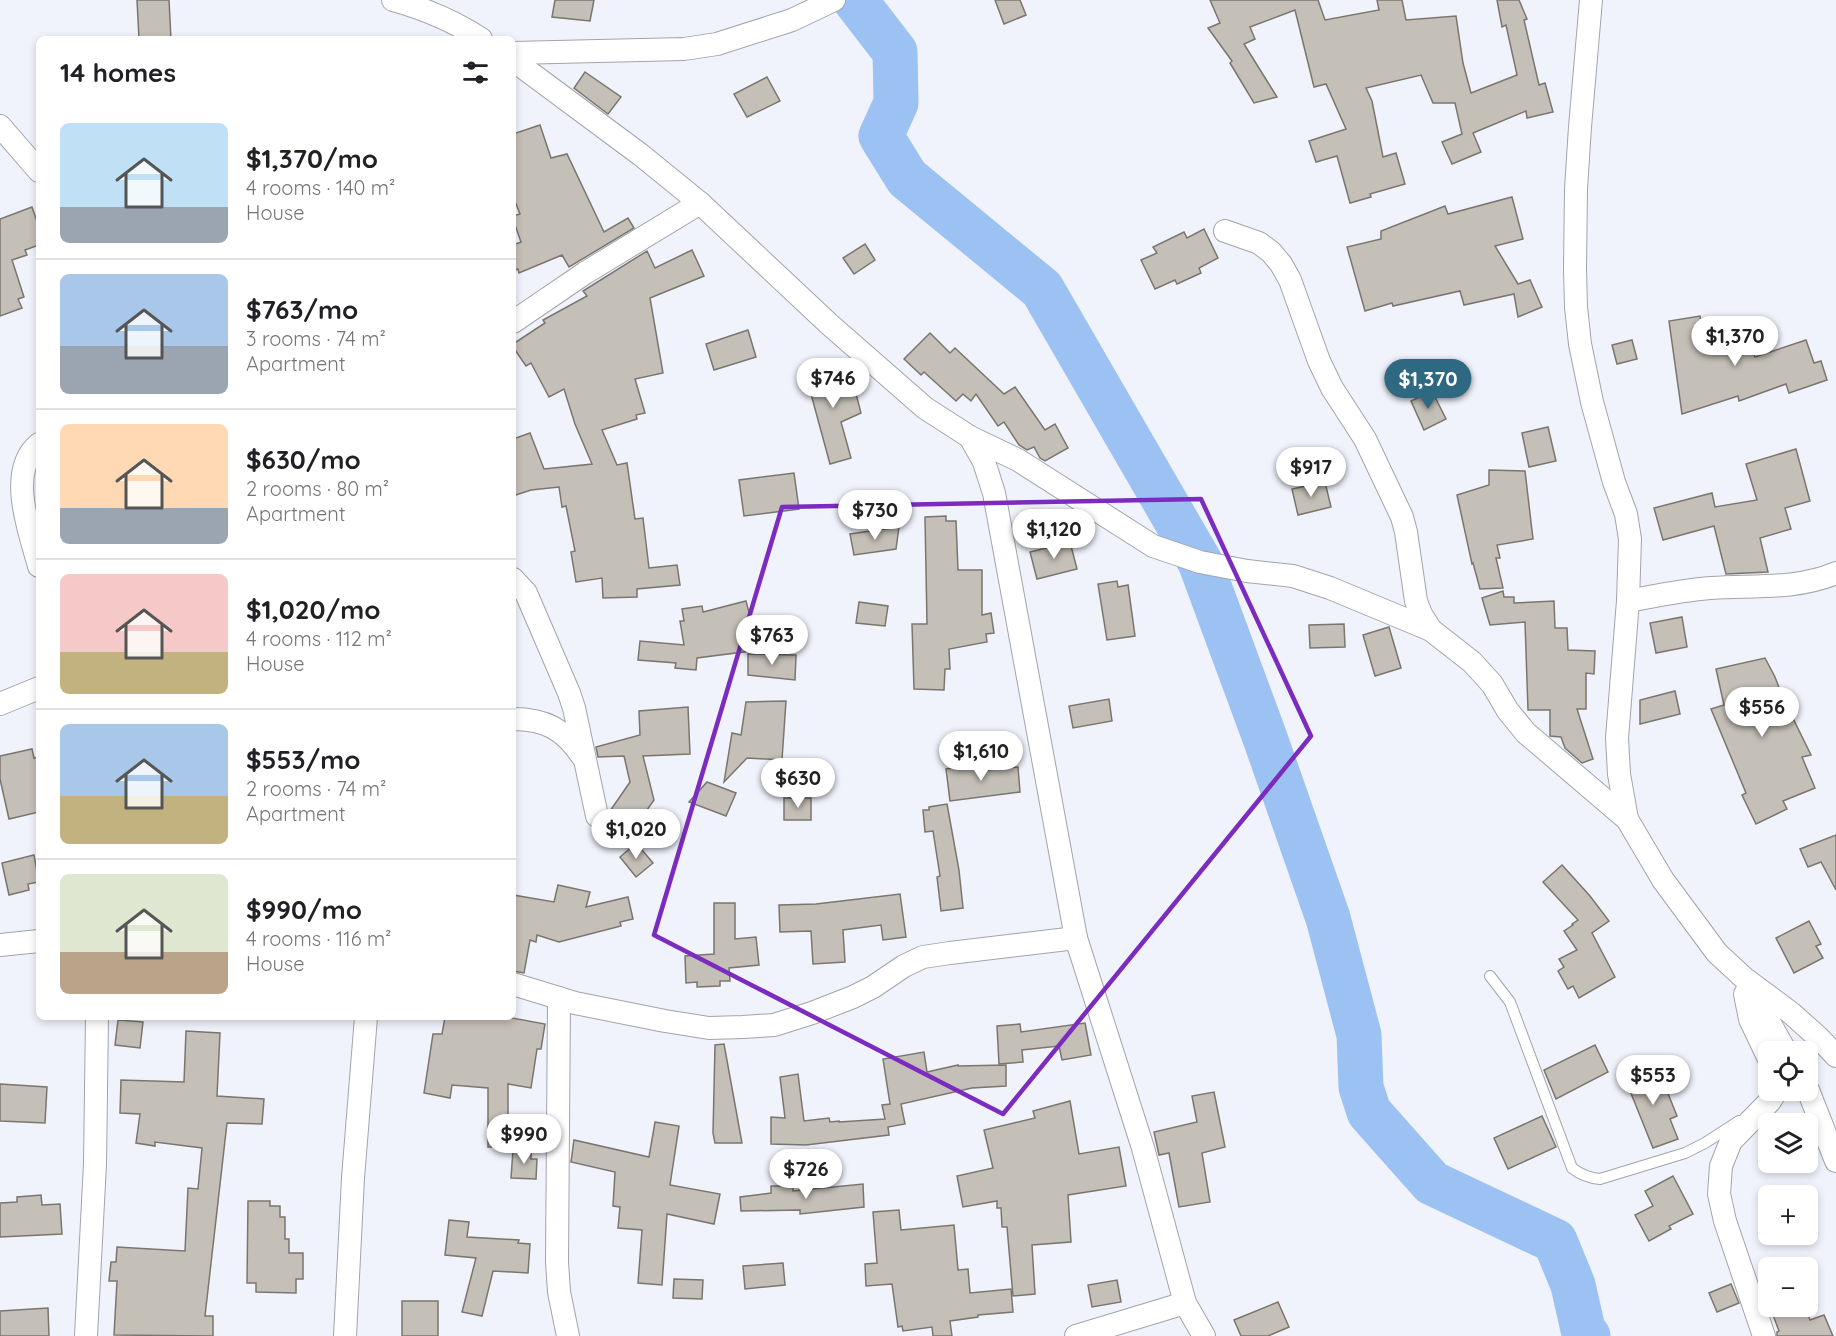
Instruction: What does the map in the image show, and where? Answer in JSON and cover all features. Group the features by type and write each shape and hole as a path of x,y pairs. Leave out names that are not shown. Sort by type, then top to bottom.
{"street":[{"path":"393,0 417,7 461,26 476,36"},
{"path":"516,53 684,49 717,44 792,20 834,0"},
{"path":"1591,0 1577,178 1576,307 1580,344 1592,402 1614,482 1626,514 1629,531 1628,601 1617,738 1619,774 1627,819"},
{"path":"516,62 700,203 829,324 925,408 970,437 1018,460 1153,546 1200,562 1247,571 1293,576 1329,588 1431,630 1473,662 1492,684 1508,711 1526,734 1627,819 1670,889 1717,952 1744,978 1798,1020 1836,1056"},
{"path":"0,126 36,168"},
{"path":"516,320 585,273 700,203"},
{"path":"1225,231 1259,243 1271,252 1290,280 1327,379 1339,400 1357,423 1402,517 1416,601 1431,630"},
{"path":"970,437 984,462 994,493 1076,938 1143,1148 1185,1303 1204,1336"},
{"path":"36,446 24,469 22,493 25,515 36,555"},
{"path":"1628,601 1711,588 1789,585 1822,579 1836,573"},
{"path":"516,582 526,593 569,693 597,816"},
{"path":"0,704 36,689"},
{"path":"516,719 531,719 554,727 572,740 585,759"},
{"path":"516,985 559,998 709,1028 774,1024 854,997 923,957 1076,938"},
{"path":"0,945 36,941"},
{"path":"1744,978 1780,1041"},
{"path":"1744,978 1745,1002 1760,1041"},
{"path":"559,998 557,1262 559,1292 568,1336"},
{"path":"86,1336 95,1164 97,1020"},
{"path":"345,1336 353,1178 366,1020"},
{"path":"1764,1336 1725,1221 1719,1194 1720,1166 1731,1142 1768,1101"},
{"path":"1812,1101 1836,1161"},
{"path":"1076,1336 1185,1303"}],"lane":[{"path":"1490,976 1510,1002 1572,1168 1580,1174 1600,1179 1685,1153 1705,1143 1766,1101"}],"highlighted area":[{"path":"1201,499 1311,736 1003,1114 654,935 782,507"}],"building":[{"path":"137,0 169,0 171,36 139,36"},
{"path":"555,0 594,0 590,21 552,17"},
{"path":"995,0 1020,0 1026,15 1004,24"},
{"path":"1210,0 1318,0 1325,20 1379,10 1377,0 1402,0 1406,20 1456,16 1463,63 1471,93 1517,75 1506,25 1502,27 1497,0 1519,0 1527,19 1524,20 1539,85 1545,83 1553,112 1527,118 1526,111 1473,133 1481,152 1452,164 1442,142 1462,134 1455,103 1433,103 1421,75 1366,88 1372,101 1383,157 1396,153 1405,184 1370,194 1371,197 1350,203 1337,156 1316,162 1309,141 1346,129 1326,84 1314,87 1295,10 1250,27 1255,39 1244,44 1277,97 1254,103 1230,63 1232,61 1208,28 1220,23"},
{"path":"585,72 621,97 608,114 574,88"},
{"path":"767,77 780,101 747,117 734,94"},
{"path":"540,125 551,158 567,154 604,232 628,218 634,228 569,267 562,255 519,273 518,269 516,270 516,244 521,242 516,228 516,215 520,214 516,204 516,133"},
{"path":"1512,197 1523,239 1495,246 1518,284 1530,280 1542,307 1518,317 1514,294 1464,305 1460,291 1393,306 1392,303 1365,311 1347,247 1381,239 1381,231 1445,206 1448,214"},
{"path":"32,207 36,218 36,246 25,250 27,255 12,260 24,297 18,299 22,308 0,316 0,219"},
{"path":"1204,229 1218,258 1199,268 1201,273 1177,284 1175,280 1155,289 1141,260 1157,253 1153,247 1184,232 1187,238"},
{"path":"865,244 875,260 854,274 843,258"},
{"path":"692,250 704,276 650,298 663,373 635,379 645,413 636,415 637,419 602,430 617,465 627,463 635,519 643,518 649,568 677,565 680,585 637,589 637,597 603,598 602,578 576,582 571,552 575,551 566,506 562,507 559,487 531,490 516,495 516,438 530,433 544,469 592,464 575,424 564,389 549,397 531,363 526,366 516,351 516,342 545,323 543,320 587,296 583,291 647,251 655,268"},
{"path":"1700,316 1704,347 1746,332 1755,357 1806,340 1814,363 1821,361 1827,380 1789,393 1786,384 1739,401 1738,396 1682,414 1669,321"},
{"path":"748,330 756,357 714,370 706,344"},
{"path":"930,333 950,353 955,348 1004,394 1015,387 1045,430 1055,424 1068,448 1045,461 1040,458 1034,447 1027,450 1019,445 1004,422 998,426 976,394 971,401 963,394 956,401 924,372 921,375 904,359"},
{"path":"1632,340 1637,359 1617,364 1612,345"},
{"path":"837,362 846,393 855,390 861,413 841,422 851,458 830,464 808,383 811,382 808,370"},
{"path":"1432,391 1446,419 1424,430 1411,401"},
{"path":"1548,427 1556,461 1529,467 1522,433"},
{"path":"1796,449 1810,501 1785,508 1791,529 1760,538 1768,572 1726,574 1714,526 1663,540 1654,508 1712,493 1715,507 1757,500 1746,464"},
{"path":"1489,470 1525,471 1533,539 1497,545 1500,558 1496,558 1503,588 1480,589 1472,564 1457,495 1489,485"},
{"path":"794,473 799,509 744,516 739,480"},
{"path":"1325,482 1331,507 1298,515 1292,489"},
{"path":"946,516 946,521 956,521 958,570 982,570 982,615 991,613 994,633 986,634 987,642 949,649 950,669 945,669 944,690 914,689 912,624 927,624 925,517"},
{"path":"899,527 896,549 854,555 850,534"},
{"path":"1070,542 1077,569 1037,579 1030,552"},
{"path":"1117,581 1118,587 1128,585 1135,636 1107,640 1098,584"},
{"path":"1503,591 1504,597 1514,597 1514,603 1554,601 1555,628 1567,628 1568,650 1595,651 1594,674 1586,673 1586,709 1577,709 1593,759 1582,763 1565,748 1561,737 1550,736 1550,710 1528,710 1525,622 1490,625 1482,598"},
{"path":"746,601 759,650 697,658 696,670 675,668 676,663 638,660 640,641 684,645 680,621 684,621 682,609 702,606 703,612"},
{"path":"859,602 888,606 885,626 856,623"},
{"path":"1682,617 1687,647 1656,653 1650,623"},
{"path":"1344,624 1345,647 1310,648 1309,625"},
{"path":"1389,627 1401,668 1375,676 1363,635"},
{"path":"748,654 796,655 795,680 748,675"},
{"path":"1765,658 1811,755 1802,757 1815,788 1783,801 1787,809 1756,824 1742,795 1746,793 1711,709 1724,705 1716,669"},
{"path":"1675,691 1680,714 1640,724 1640,700"},
{"path":"1109,699 1112,721 1073,728 1069,706"},
{"path":"786,701 782,760 747,758 724,782 732,733 741,735 746,702"},
{"path":"688,707 690,754 643,756 654,800 625,841 605,827 610,820 610,811 630,782 624,756 598,757 596,747 640,735 639,711"},
{"path":"32,749 34,758 36,758 36,813 9,819 0,779 0,756"},
{"path":"987,763 988,770 1018,767 1020,792 950,801 946,769"},
{"path":"707,782 736,793 726,816 689,802"},
{"path":"784,798 811,798 811,820 784,820"},
{"path":"947,804 959,870 963,908 941,911 937,877 940,876 933,831 925,832 923,810"},
{"path":"1836,835 1836,890 1821,862 1808,867 1800,849"},
{"path":"636,843 653,863 636,877 620,857"},
{"path":"34,855 36,883 28,884 29,890 9,895 2,863"},
{"path":"1562,865 1609,921 1592,933 1615,977 1579,998 1573,986 1568,989 1558,971 1564,967 1559,959 1577,950 1564,931 1578,920 1543,882"},
{"path":"558,885 590,892 586,907 628,897 633,919 620,922 621,926 559,942 537,935 536,942 530,940 524,973 516,972 516,896 554,902"},
{"path":"900,894 906,937 883,940 881,925 843,930 845,962 813,964 811,931 780,932 779,905 816,904"},
{"path":"714,903 735,903 735,939 756,937 759,965 729,968 730,981 720,981 720,986 697,987 697,982 686,983 685,956 714,954"},
{"path":"1809,921 1821,944 1816,946 1823,958 1794,973 1776,938"},
{"path":"516,1019 545,1024 541,1049 537,1049 531,1088 508,1084 508,1147 488,1147 488,1088 452,1085 450,1098 424,1093 433,1034 442,1034 444,1020"},
{"path":"118,1020 143,1022 140,1048 115,1045"},
{"path":"1085,1023 1091,1055 1062,1060 1059,1046 1022,1050 1023,1062 999,1064 997,1026 1020,1024 1021,1032"},
{"path":"186,1031 220,1033 217,1096 264,1099 262,1124 227,1123 205,1316 213,1316 213,1336 114,1335 117,1281 109,1281 111,1262 116,1262 117,1247 185,1251 188,1188 198,1189 202,1148 155,1142 155,1146 136,1143 140,1114 120,1113 121,1080 184,1082"},
{"path":"724,1044 742,1143 715,1143 713,1133 715,1045"},
{"path":"1595,1045 1608,1072 1556,1099 1544,1070"},
{"path":"924,1052 927,1072 958,1065 1006,1065 1006,1086 972,1088 901,1104 905,1124 888,1127 889,1135 806,1145 771,1144 771,1117 785,1118 780,1077 798,1074 804,1121 829,1118 830,1122 885,1119 882,1105 890,1104 883,1059"},
{"path":"1650,1066 1657,1083 1663,1081 1677,1116 1670,1119 1678,1139 1653,1148 1624,1076"},
{"path":"0,1084 47,1087 45,1123 0,1121"},
{"path":"1214,1092 1225,1147 1202,1153 1210,1202 1179,1207 1169,1153 1159,1155 1154,1132 1197,1122 1192,1096"},
{"path":"1070,1101 1079,1154 1119,1147 1126,1186 1068,1195 1071,1242 1032,1245 1035,1294 1013,1296 1007,1227 1002,1227 1001,1208 997,1208 997,1201 963,1207 957,1176 993,1168 984,1130 1035,1118 1033,1111"},
{"path":"1542,1116 1556,1147 1508,1169 1494,1138"},
{"path":"655,1122 679,1126 670,1185 720,1194 714,1224 667,1214 662,1285 638,1283 642,1230 618,1228 620,1207 613,1206 615,1172 571,1162 574,1140 649,1157"},
{"path":"513,1150 531,1151 531,1159 537,1159 536,1179 511,1178"},
{"path":"1673,1176 1693,1214 1669,1226 1671,1229 1649,1241 1635,1215 1653,1206 1645,1191"},
{"path":"863,1184 864,1207 800,1214 800,1210 741,1211 740,1197 771,1193 771,1186 793,1186 793,1191"},
{"path":"41,1195 42,1205 60,1204 62,1234 0,1237 0,1203 17,1202 17,1197"},
{"path":"248,1201 270,1201 270,1206 280,1206 280,1217 285,1217 285,1239 289,1239 289,1253 303,1253 303,1279 296,1279 296,1293 256,1292 256,1283 247,1283"},
{"path":"899,1210 901,1230 954,1225 958,1270 968,1269 970,1293 1011,1289 1013,1312 978,1315 978,1317 950,1321 952,1336 933,1336 932,1327 903,1331 902,1326 898,1327 892,1284 866,1286 865,1264 877,1263 873,1212"},
{"path":"449,1220 469,1222 467,1237 519,1240 518,1243 530,1244 528,1273 493,1271 482,1316 462,1312 476,1258 445,1255"},
{"path":"783,1263 785,1285 745,1289 743,1266"},
{"path":"674,1279 703,1280 702,1299 673,1298"},
{"path":"1117,1280 1121,1302 1092,1307 1088,1285"},
{"path":"1731,1284 1739,1303 1717,1312 1709,1293"},
{"path":"402,1301 438,1301 438,1336 402,1336"},
{"path":"1278,1302 1289,1327 1268,1336 1241,1336 1234,1320"},
{"path":"48,1308 49,1336 0,1336 0,1311"},
{"path":"1824,1315 1833,1336 1777,1336 1779,1331 1774,1317 1809,1317 1810,1320"}],"waterway":[{"path":"855,0 895,52 896,103 881,136 907,178 1042,289 1200,562 1328,918 1359,1035 1361,1087 1369,1112 1432,1183 1555,1241 1573,1285 1584,1334 1588,1336"}]}
